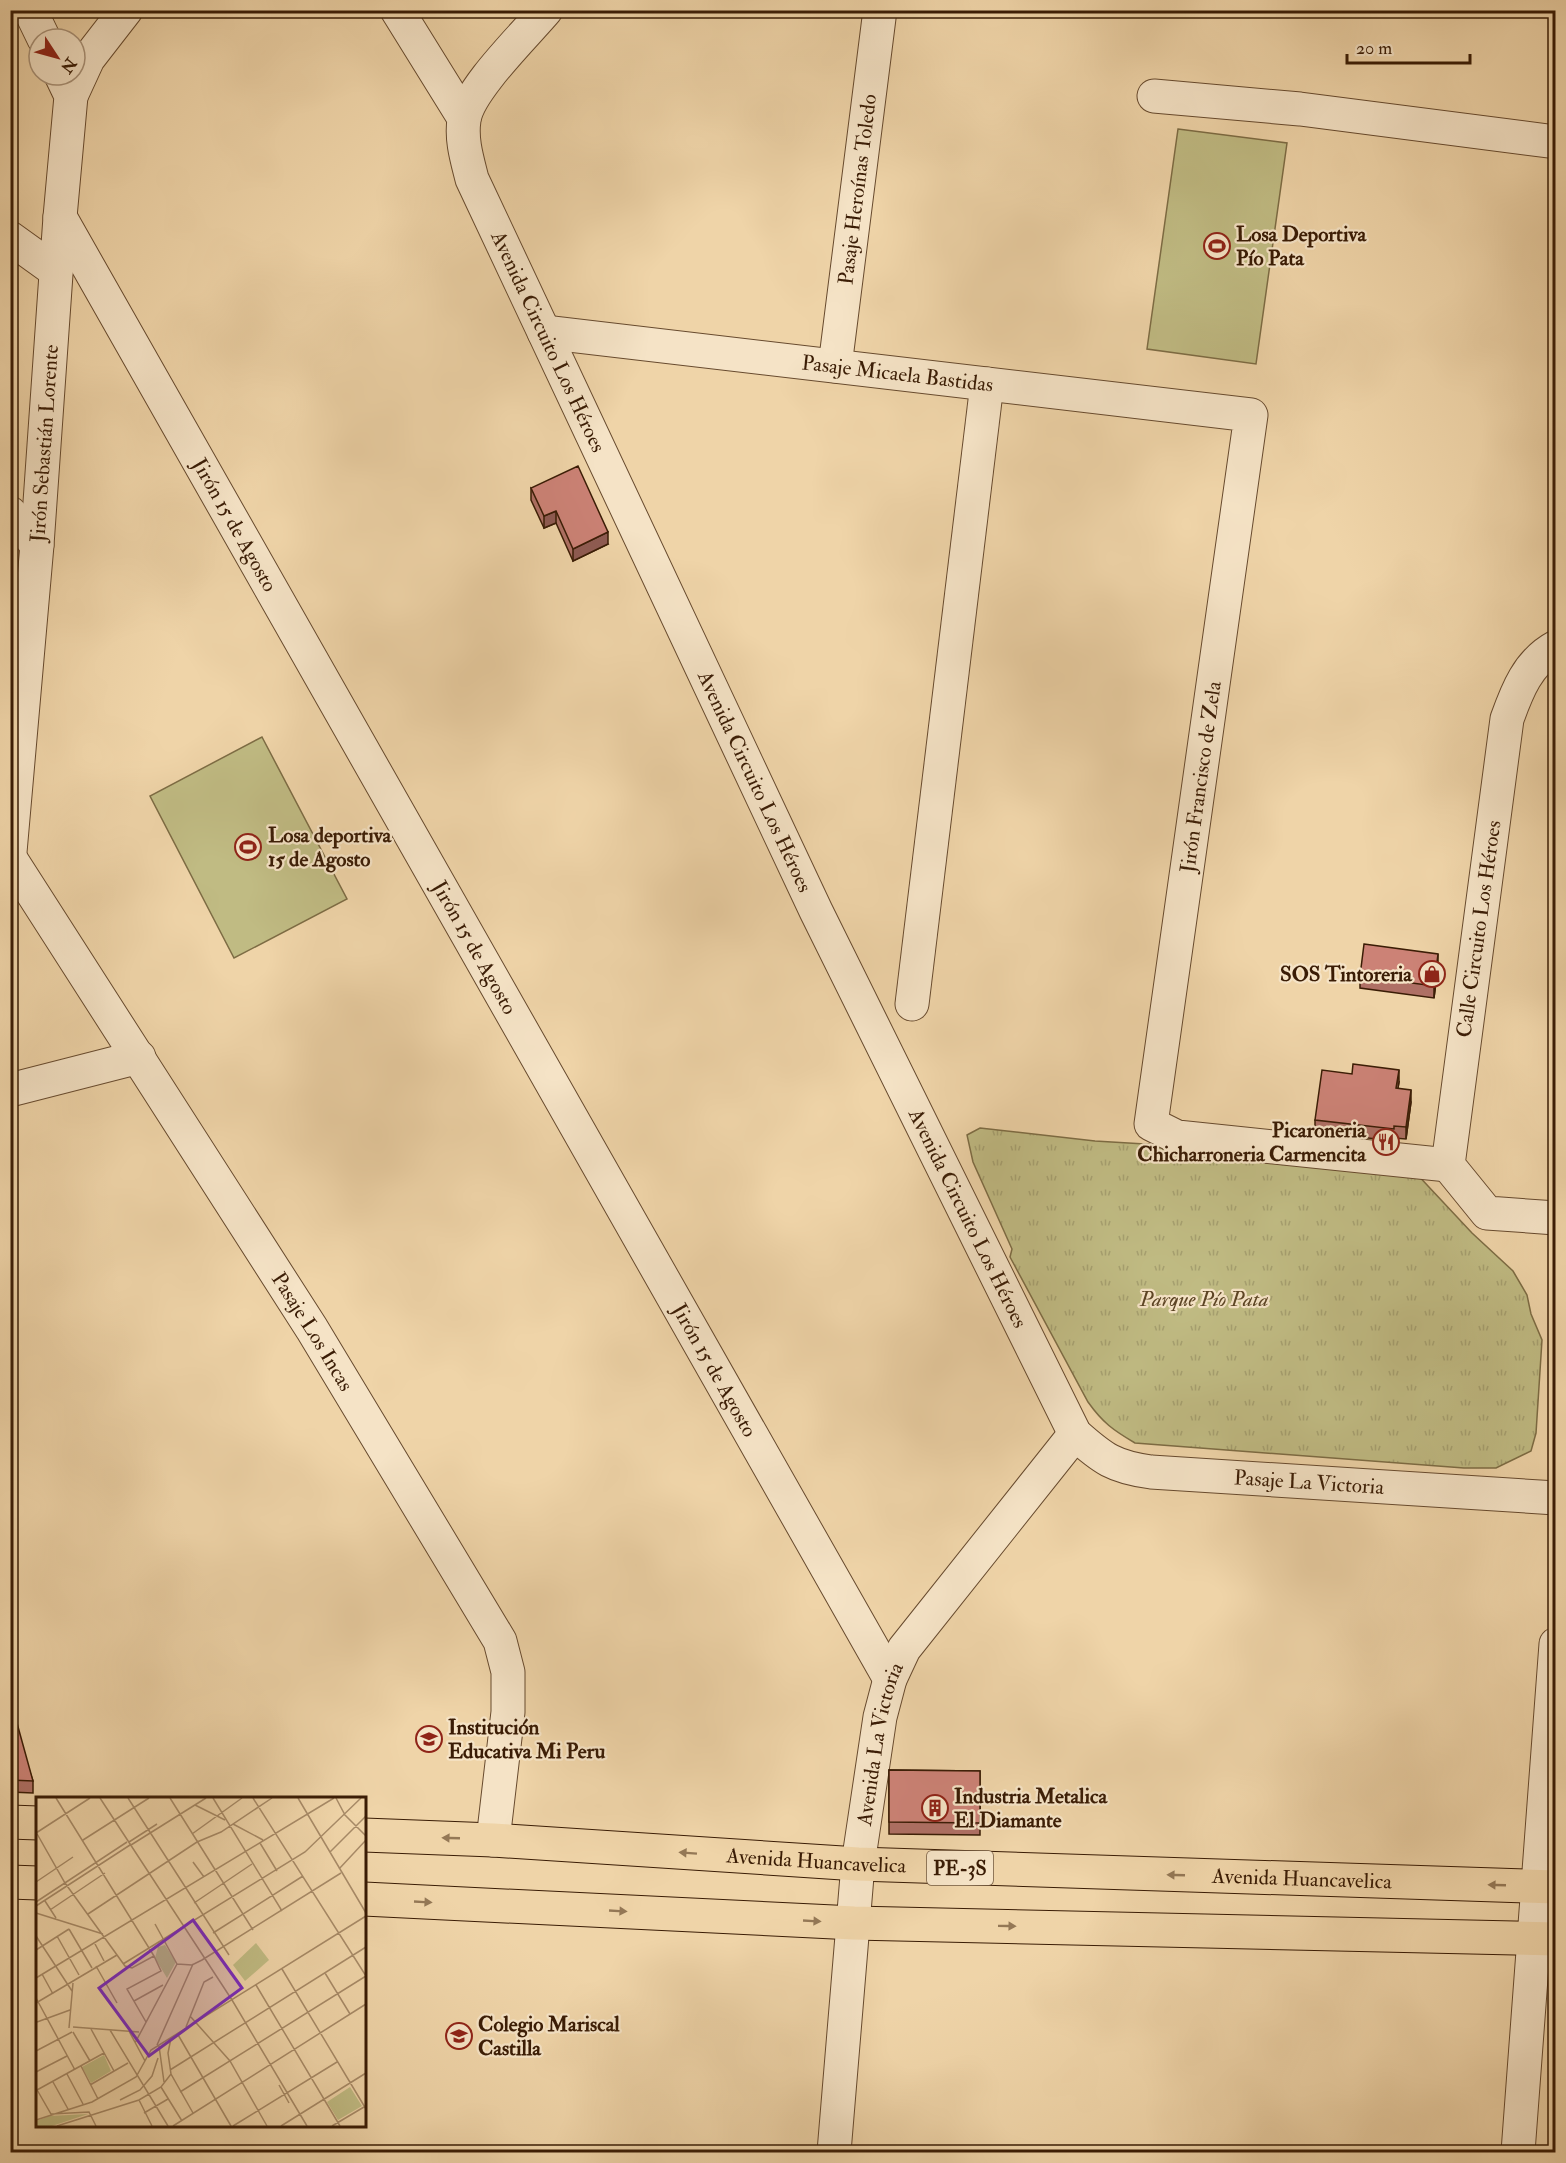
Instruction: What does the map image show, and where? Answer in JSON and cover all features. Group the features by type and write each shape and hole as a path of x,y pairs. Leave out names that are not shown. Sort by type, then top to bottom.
{"highway":[{"path":"10,1822 36,1822"},
{"name":"Avenida Huancavelica","path":"366,1835 493,1840 858,1864 1546,1887"},
{"path":"10,1882 36,1883"},
{"path":"366,1899 854,1923 1545,1939"}],"street":[{"path":"30,10 38,27"},
{"name":"Jirón Sebastián Lorente","path":"87,60 126,10"},
{"path":"397,10 464,118"},
{"path":"464,118 476,93 546,10"},
{"name":"Pasaje Heroínas Toledo","path":"835,366 880,10"},
{"name":"Jirón Sebastián Lorente","path":"10,852 18,675 37,545 60,217 66,87"},
{"path":"1154,96 1300,109 1556,142"},
{"name":"Avenida Circuito Los Héroes","path":"464,118 463,145 472,179 816,911 1076,1434"},
{"name":"Jirón 15 de Agosto","path":"60,217 890,1679"},
{"path":"10,238 56,271"},
{"name":"Pasaje Micaela Bastidas","path":"544,332 1251,415"},
{"path":"912,1004 987,384"},
{"name":"Jirón Francisco de Zela","path":"1251,415 1151,1124 1177,1137 1448,1166"},
{"path":"10,513 37,545"},
{"name":"Calle Circuito Los Héroes","path":"1448,1166 1507,719 1516,693 1531,668 1556,647"},
{"name":"Pasaje Los Incas","path":"10,858 312,1329 500,1641 508,1672 507,1712 493,1840"},
{"path":"10,1090 139,1057"},
{"path":"1448,1166 1487,1213 1556,1218"},
{"name":"Avenida La Victoria","path":"834,2152 858,1864 880,1717 890,1679 904,1649 1076,1434"},
{"name":"Pasaje La Victoria","path":"1076,1434 1097,1454 1127,1469 1556,1498"},
{"path":"1518,2152 1545,1939 1556,1644"}],"green space":[{"name":"Losa Deportiva Pío Pata","path":"1178,129 1287,143 1256,364 1147,349"},
{"name":"Losa deportiva 15 de Agosto","path":"262,737 347,899 234,958 150,796"},
{"name":"Parque Pío Pata","path":"980,1128 1095,1141 1195,1147 1413,1170 1472,1233 1513,1271 1527,1295 1531,1314 1542,1340 1536,1433 1531,1451 1496,1468 1464,1468 1135,1443 1109,1426 1088,1402 1010,1257 1012,1249 973,1162 967,1135"}],"building":[{"path":"578,466 608,532 573,549 556,511 544,516 531,488"},
{"path":"1364,944 1438,954 1434,986 1360,976"},
{"path":"1353,1064 1399,1070 1396,1088 1411,1090 1406,1127 1394,1126 1394,1129 1315,1120 1322,1070 1352,1074"},
{"path":"10,1715 15,1716 33,1781 10,1780"},
{"name":"Industria Metalica El Diamante","path":"889,1770 980,1771 980,1823 889,1822"}],"place":[{"name":"Losa Deportiva Pío Pata","path":"1217,246"},
{"name":"Losa deportiva 15 de Agosto","path":"248,847"},
{"name":"SOS Tintoreria","path":"1432,974"},
{"name":"Picaroneria Chicharroneria Carmencita","path":"1386,1142"},
{"name":"Institución Educativa Mi Peru","path":"429,1739"},
{"name":"Industria Metalica El Diamante","path":"935,1808"},
{"name":"Colegio Mariscal Castilla","path":"459,2036"}]}
